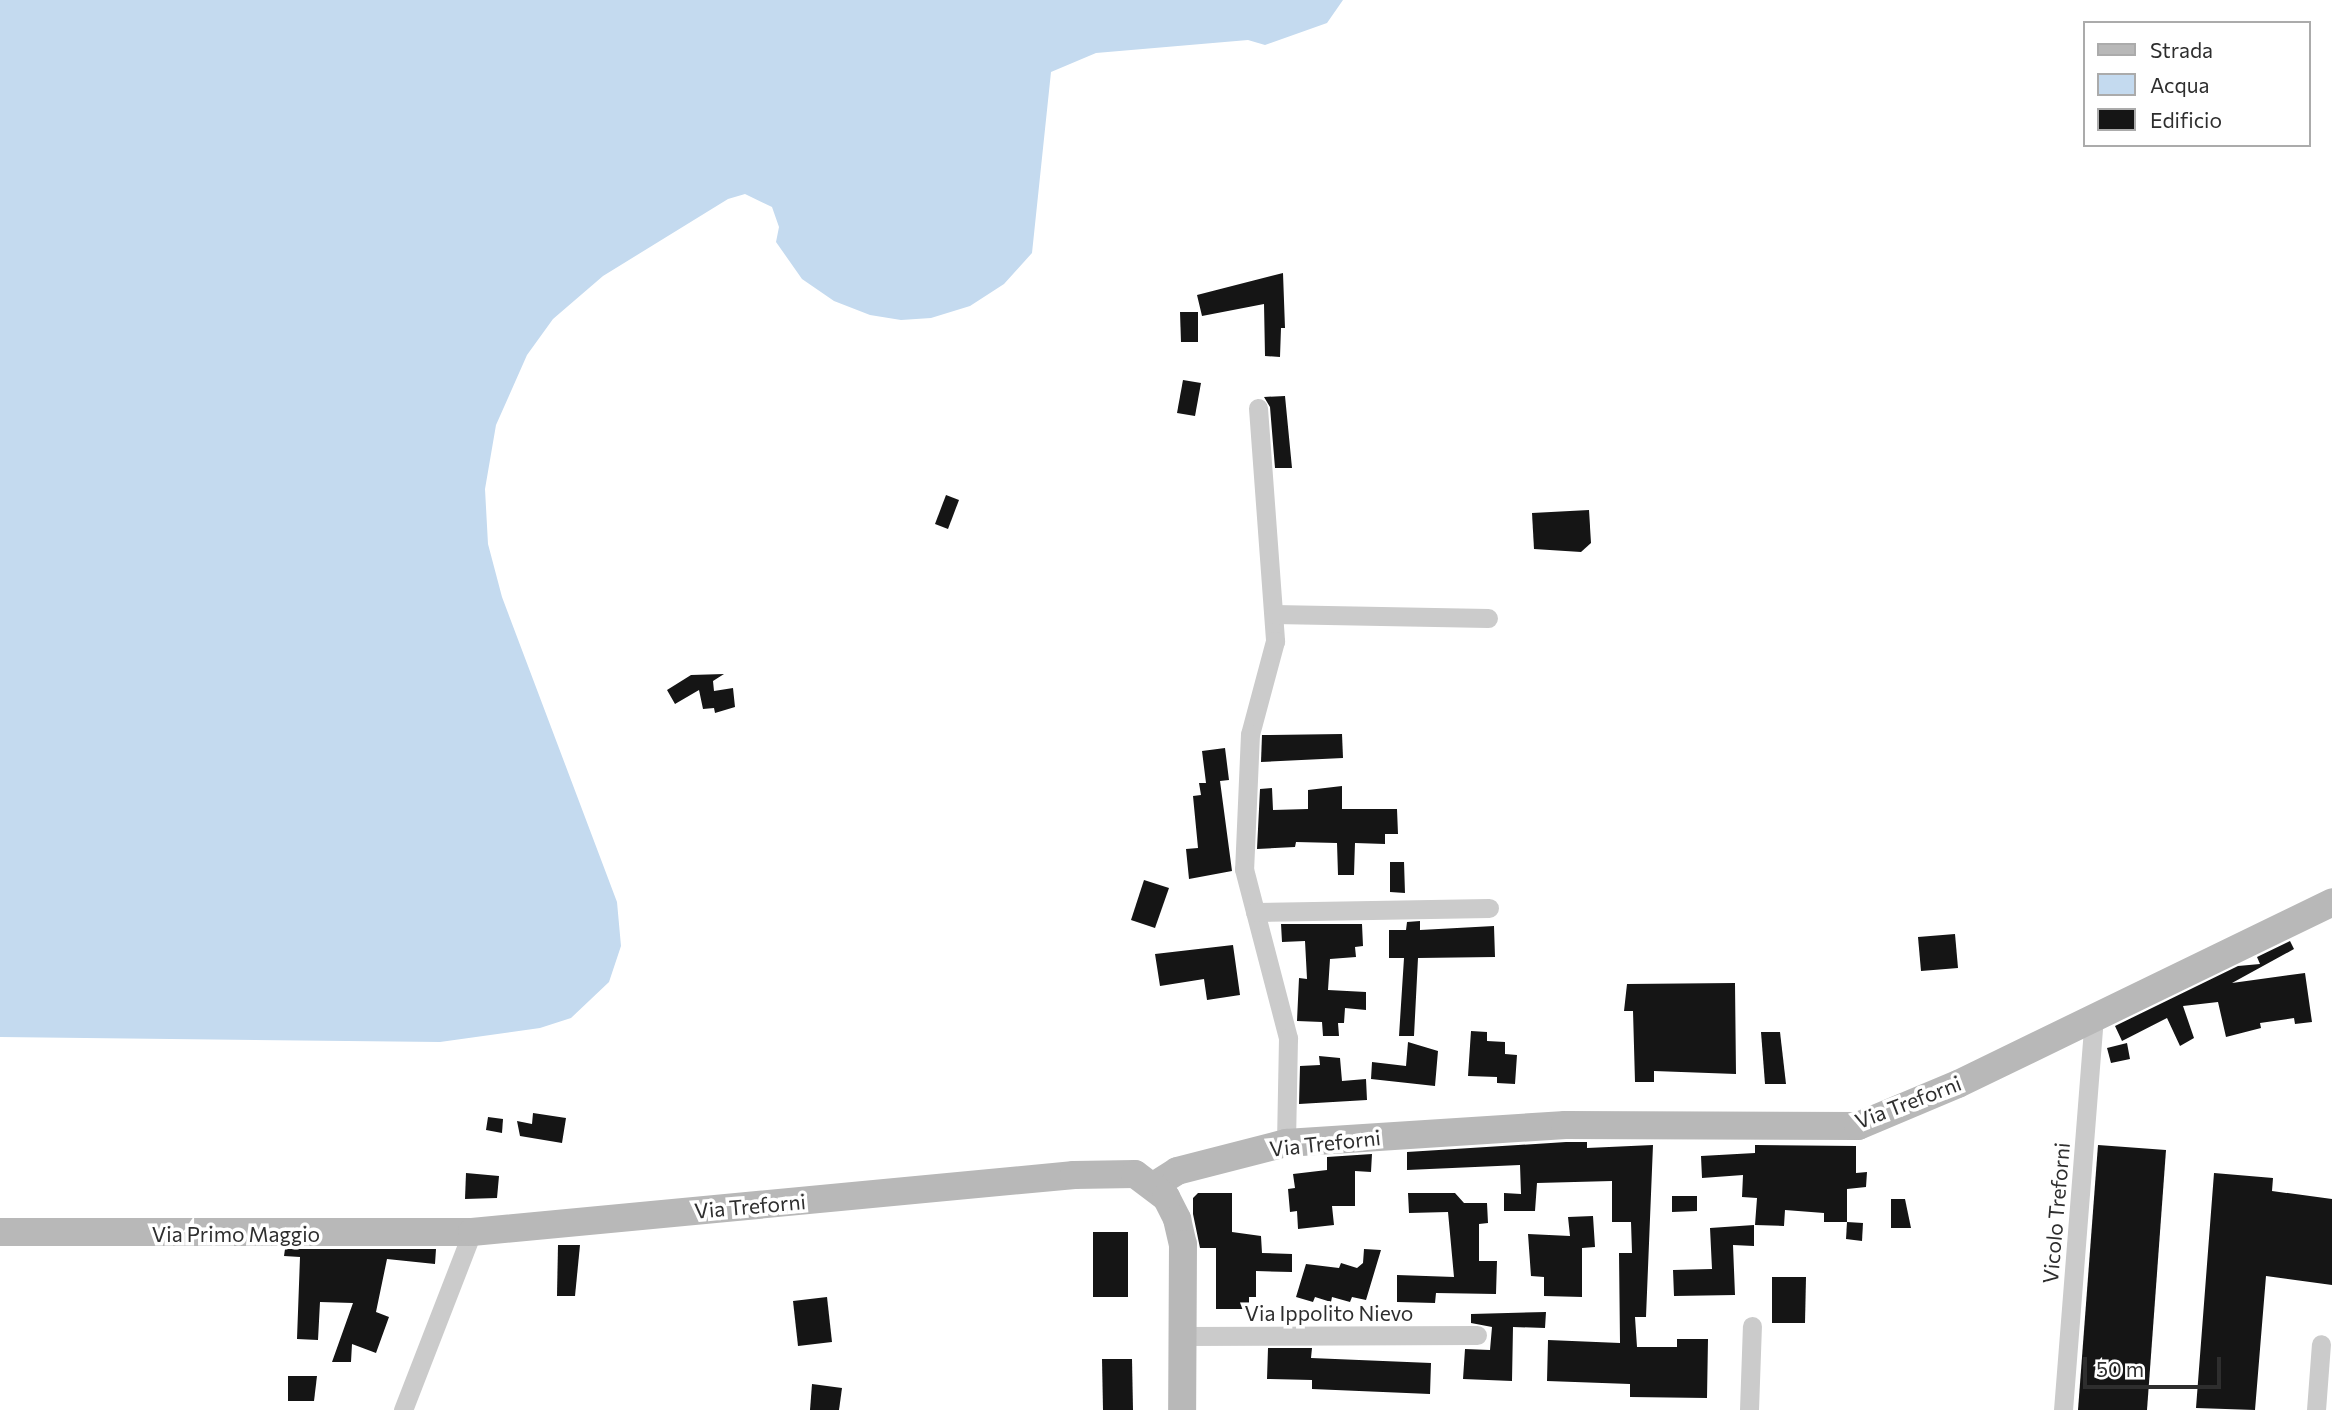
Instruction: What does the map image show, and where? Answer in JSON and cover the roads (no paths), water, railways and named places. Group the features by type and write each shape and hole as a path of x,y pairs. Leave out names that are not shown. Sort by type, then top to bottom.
{"street":[{"path":"1258,408 1275,641 1250,734 1244,869 1288,1038 1286,1143"},
{"path":"1274,614 1488,618"},
{"name":"Via Treforni","path":"472,1233 1074,1175 1135,1174 1155,1185 1177,1171 1286,1143 1565,1125 1858,1126 2094,1019 2332,902"},
{"path":"1255,912 1489,908"},
{"name":"Vicolo Treforni","path":"2063,1410 2094,1019"},
{"path":"1155,1185 1173,1207 1182,1244 1182,1410"},
{"name":"Via Primo Maggio","path":"0,1232 472,1233"},
{"path":"402,1410 472,1233"},
{"path":"1749,1410 1752,1326"},
{"name":"Via Ippolito Nievo","path":"1180,1336 1477,1335"},
{"path":"2316,1410 2321,1344"}],"water":[{"path":"0,0 1343,0 1327,23 1265,45 1248,40 1096,53 1051,72 1032,253 1004,284 970,306 931,318 901,320 870,315 834,301 802,279 776,242 779,227 772,207 745,194 728,199 603,276 553,319 527,355 496,425 485,489 488,544 502,597 617,902 621,946 609,982 571,1018 540,1028 440,1042 0,1037"}]}
